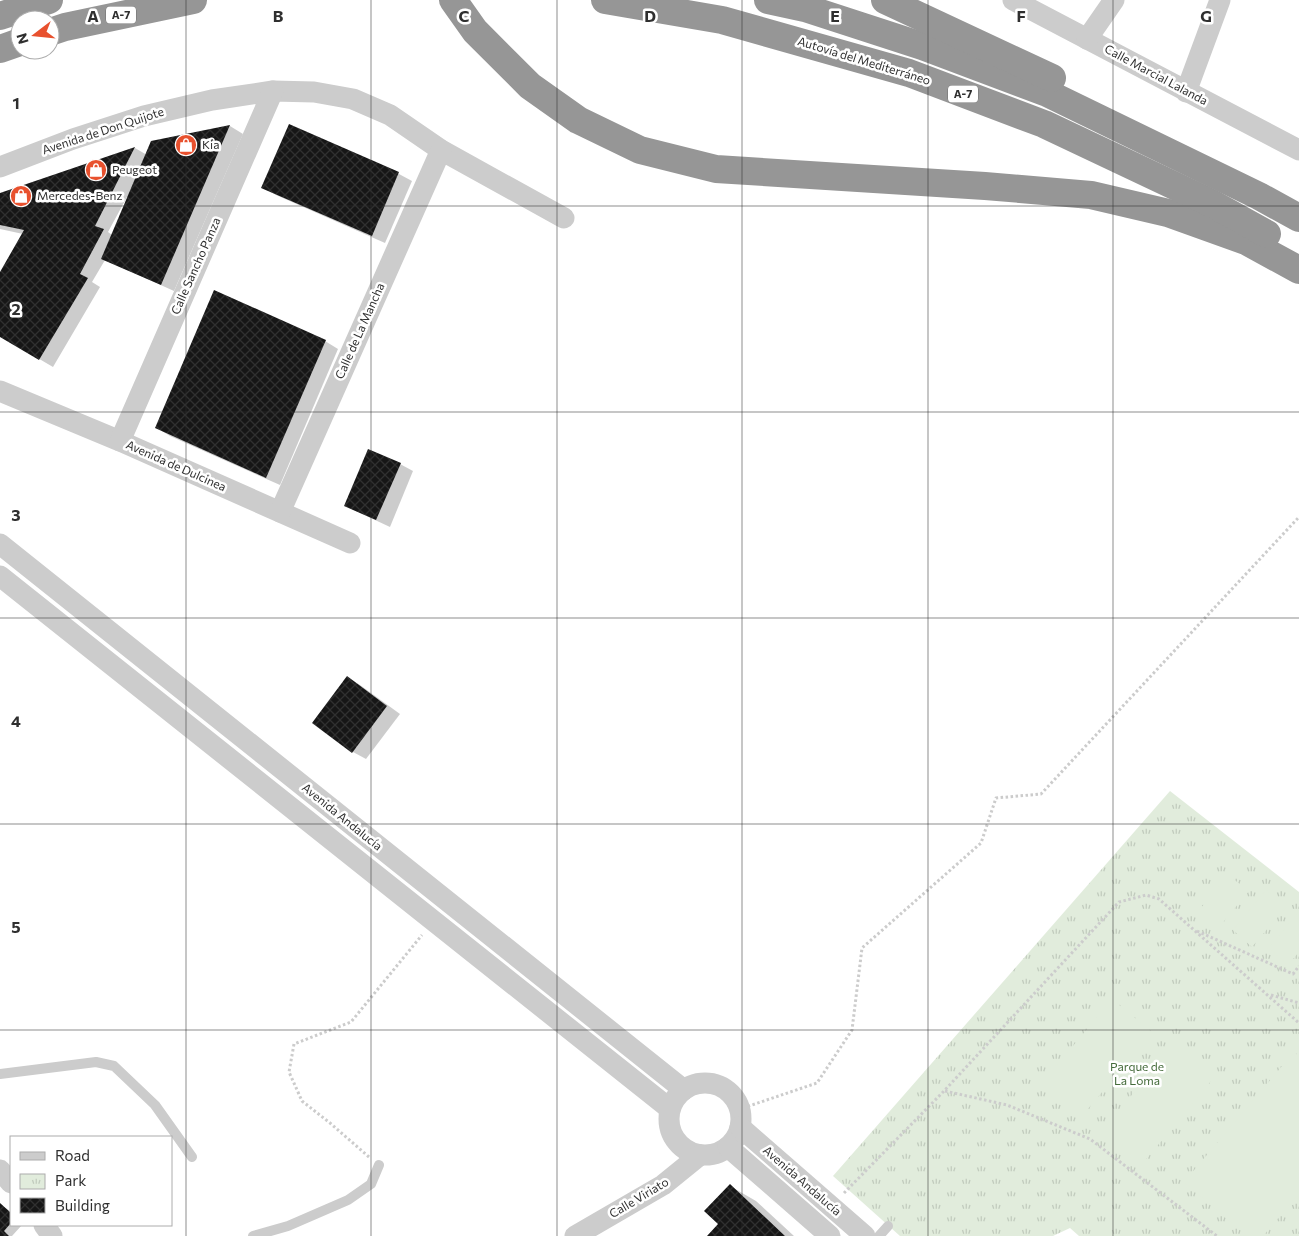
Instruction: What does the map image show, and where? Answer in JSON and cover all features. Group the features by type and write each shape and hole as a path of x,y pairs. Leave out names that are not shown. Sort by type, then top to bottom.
{"highway":[{"path":"0,16 49,0"},
{"name":"A-7","path":"60,29 193,0"},
{"path":"453,0 475,31 530,86 578,120 640,150 716,169 985,186 1091,196 1168,213 1246,241 1299,270"},
{"name":"Autovía del Mediterráneo","path":"605,0 722,20 909,73 1044,124 1211,203 1299,251"},
{"name":"A-7","path":"768,0 805,8 922,46 1047,93 1259,196 1299,218"},
{"path":"885,0 1179,139 1259,196"},
{"path":"1168,213 1299,287"}],"street":[{"name":"Calle Marcial Lalanda","path":"1013,0 1299,150"},
{"path":"1087,39 1114,0"},
{"path":"1186,92 1220,0"},
{"name":"Avenida de Don Quijote","path":"0,167 73,139 144,116 212,100 273,91 314,92 353,99 390,115 440,150 564,218"},
{"name":"Calle Sancho Panza","path":"120,441 273,91"},
{"name":"Calle de La Mancha","path":"280,512 440,150"},
{"name":"Avenida de Dulcinea","path":"0,391 120,441 350,543"},
{"name":"Avenida Andalucía","path":"0,544 684,1090"},
{"name":"Avenida Andalucía","path":"0,576 670,1109"},
{"path":"705,1083 716,1085 730,1094 740,1118 733,1141 728,1147 713,1155 700,1155 688,1152 678,1144 670,1127 670,1109 676,1097 684,1090 694,1084 705,1083"},
{"name":"Avenida Andalucía","path":"740,1118 831,1206 865,1236"},
{"name":"Avenida Andalucía","path":"728,1147 830,1236"},
{"name":"Calle Viriato","path":"575,1236 663,1185 700,1155"},
{"path":"0,1170 10,1182"}],"lane":[{"path":"0,1074 96,1062 114,1066 155,1105 192,1157"},
{"path":"253,1236 288,1226 348,1200 371,1184 379,1165"},
{"path":"879,1236 888,1226"}],"path":[{"path":"740,1118 817,1083 852,1030 862,948 982,843 996,798 1041,794 1299,517"},
{"path":"831,1206 944,1091 1119,902 1146,895 1159,899 1299,1023"},
{"path":"1194,929 1293,974 1299,966"},
{"path":"379,1165 302,1102 289,1072 294,1044 351,1022 426,931"},
{"path":"1268,994 1299,1003"},
{"path":"944,1091 1007,1105 1090,1139 1217,1236"}],"green space":[{"name":"Parque de La Loma","path":"1170,791 1299,892 1299,1236 1079,1236 1070,1228 1053,1236 900,1236 833,1176"},
{"path":"1228,875 1249,891 1215,932 1195,915"},
{"path":"1266,890 1287,906 1252,947 1233,930"},
{"path":"1299,911 1299,952 1288,965 1269,948"},
{"path":"1112,999 1152,1032 1083,1115 1043,1082"},
{"path":"1172,1046 1212,1080 1143,1163 1103,1130"},
{"path":"1294,1052 1299,1056 1299,1194 1263,1236 1247,1236 1184,1182"}],"building":[{"path":"289,124 399,172 372,236 261,188"},
{"path":"230,125 161,285 101,259 151,141"},
{"path":"135,147 95,226 104,229 80,274 88,278 39,360 0,337 0,272 24,230 0,225 0,193"},
{"path":"214,290 326,340 266,478 155,428"},
{"path":"368,449 401,463 376,520 344,506"},
{"path":"347,676 387,706 352,753 312,723"},
{"path":"730,1184 785,1236 707,1236 718,1224 704,1211"},
{"path":"0,1203 10,1212 10,1224 4,1231 9,1236 0,1236"}],"place":[{"name":"Kia","path":"186,145"},
{"name":"Peugeot","path":"96,170"},
{"name":"Mercedes-Benz","path":"21,196"}]}
